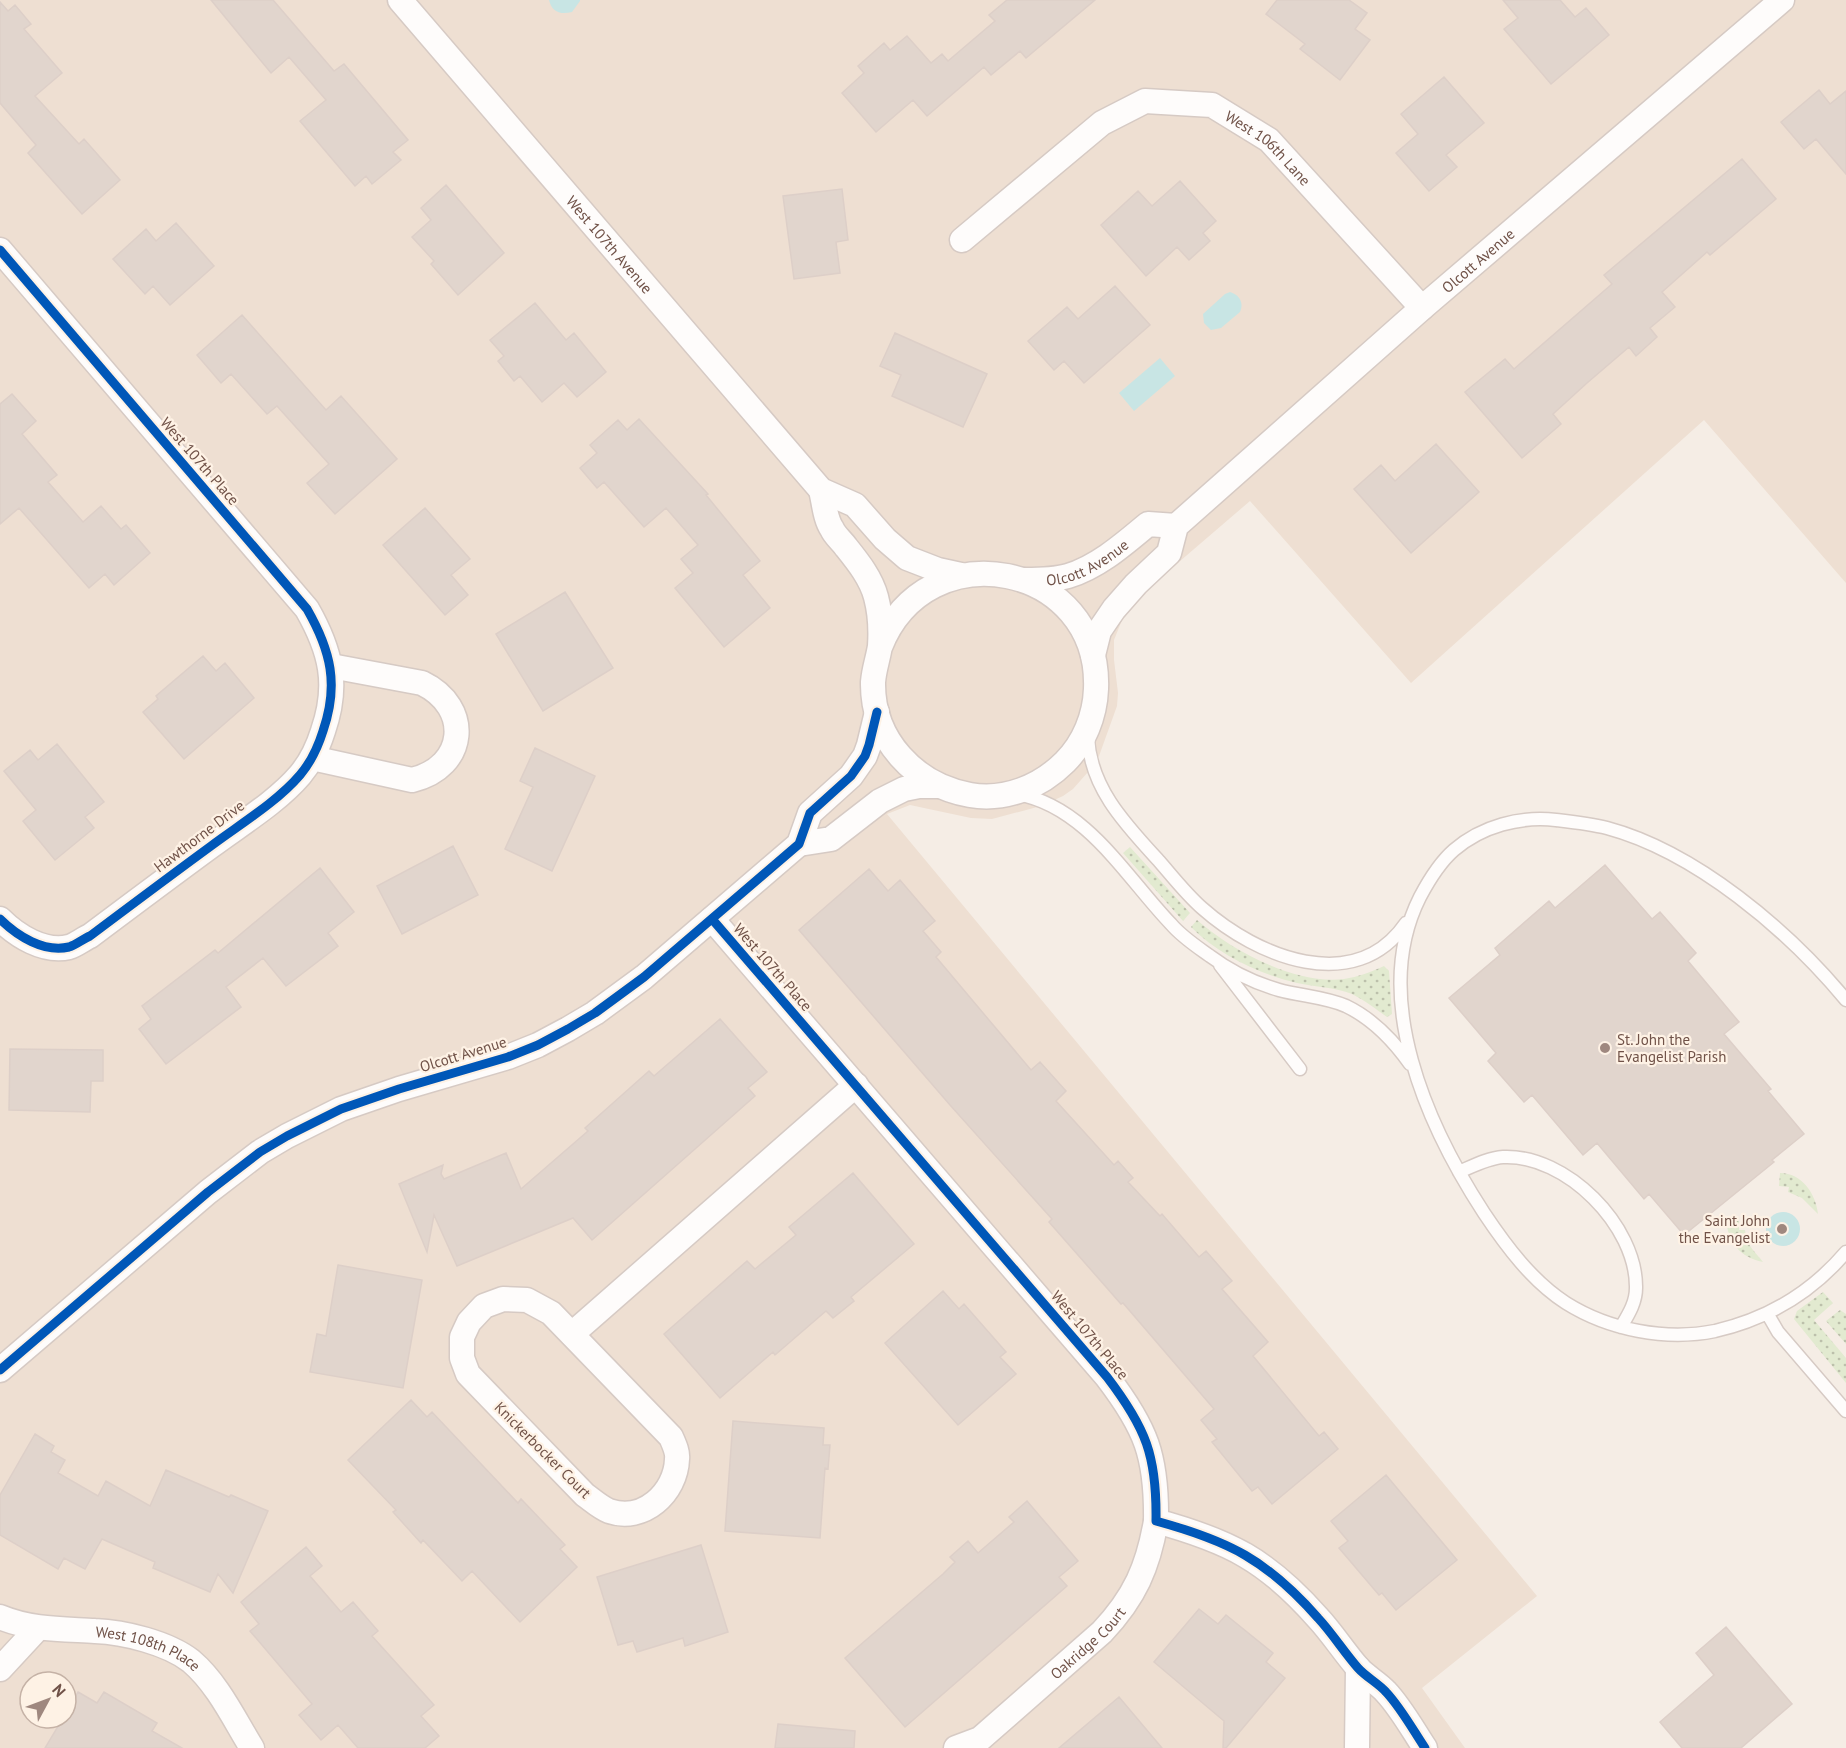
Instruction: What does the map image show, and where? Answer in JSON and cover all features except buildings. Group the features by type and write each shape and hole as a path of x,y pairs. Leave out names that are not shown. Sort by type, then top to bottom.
{"street":[{"name":"West 107th Avenue","path":"399,0 821,490 855,506 885,539 907,558 929,567 961,575"},
{"name":"Olcott Avenue","path":"1025,580 1056,578 1082,570 1107,556 1148,524 1176,526 1422,309 1782,0"},
{"name":"West 106th Lane","path":"962,240 1102,123 1145,101 1212,105 1269,140 1422,309"},
{"name":"West 107th Place","path":"0,250 307,609 317,626 331,666 330,711"},
{"name":"West 107th Avenue","path":"821,490 831,528 860,565 876,596 879,612 879,647"},
{"path":"1093,655 1100,631 1114,609 1136,584 1169,553 1176,526"},
{"path":"995,574 1025,580 1049,594 1073,616 1082,629 1093,655 1096,682 1096,698 1088,728 1069,758 1057,770 1034,785 1010,794 975,796 937,786 909,767 887,738 877,712 873,683 874,665 879,647 892,622 915,598 936,584 961,575 995,574"},
{"path":"312,758 412,780 425,777 443,764 450,755 457,733 452,710 435,689 422,683 331,666"},
{"name":"Hawthorne Drive","path":"0,919 17,934 51,948 70,947 90,936 283,792 300,775 312,758 330,711"},
{"path":"877,712 865,756 850,776 810,813 799,844 831,839 880,801 904,789 937,786"},
{"name":"Olcott Avenue","path":"0,1370 208,1192 260,1152 351,1105 508,1057 538,1045 595,1013 644,978 799,844"},
{"name":"West 107th Place","path":"711,919 1100,1368 1126,1402 1142,1427 1152,1457 1157,1488 1156,1521"},
{"path":"572,1335 856,1085"},
{"name":"Knickerbocker Court","path":"503,1299 527,1300 550,1313 572,1335 671,1437 678,1456 676,1473 668,1490 656,1503 641,1510 627,1514 608,1511 585,1495 468,1374 462,1358 462,1338 469,1322 484,1306 503,1299"},
{"path":"1156,1521 1225,1543 1251,1557 1275,1575 1317,1617 1358,1668 1386,1692 1425,1748"},
{"name":"Oakridge Court","path":"956,1748 984,1743 1120,1613 1145,1570 1156,1521"},
{"name":"West 108th Place","path":"0,1617 38,1628 108,1632 130,1636 174,1651 191,1661 205,1676 252,1748"},
{"path":"0,1668 38,1628"},
{"path":"1357,1748 1358,1668"}],"lane":[{"path":"1088,728 1091,762 1096,777 1131,830 1201,908 1255,944 1303,961 1322,965 1346,964 1369,957 1390,943 1407,922 1434,872 1450,854 1470,839 1492,828 1516,821 1540,819 1605,827 1669,854 1726,888 1776,929 1846,1000"},
{"path":"1010,794 1045,802 1074,819 1100,844 1172,926 1217,962 1279,990 1332,1001 1357,1012 1393,1041 1416,1075"},
{"path":"1417,903 1405,940 1401,984 1407,1033 1416,1075 1434,1121 1459,1172 1490,1221 1527,1269 1541,1283 1578,1310 1621,1327 1649,1333 1691,1335 1724,1329 1767,1313 1796,1298 1846,1252"},
{"path":"1217,962 1300,1069"},
{"path":"1459,1172 1495,1158 1519,1158 1559,1172 1589,1194 1618,1231 1634,1268 1636,1290 1634,1302 1621,1327"},
{"path":"1767,1313 1778,1332 1846,1411"}],"shaded area":[{"path":"0,0 1846,0 1846,583 1704,420 1411,683 1250,501 1144,592 1124,615 1114,640 1117,706 1099,756 1073,789 1041,806 992,819 971,818 910,805 887,814 1537,1596 1422,1688 1465,1748 0,1748"}],"green space":[{"path":"1130,847 1190,913 1183,921 1123,853"},
{"path":"1197,920 1211,932 1246,954 1306,977 1344,979 1384,966 1389,971 1392,1014 1387,1017 1352,994 1332,988 1297,983 1254,969 1227,955 1202,937 1191,927"},
{"path":"1780,1173 1795,1177 1807,1186 1817,1206 1818,1214 1802,1198 1788,1192 1789,1187 1779,1186"},
{"path":"1726,1219 1739,1221 1739,1230 1745,1230 1749,1245 1763,1262 1748,1257 1737,1248 1729,1235"},
{"path":"1823,1292 1833,1303 1814,1320 1846,1358 1846,1383 1794,1319 1797,1311"},
{"path":"1840,1310 1846,1314 1846,1344 1826,1321"}],"water":[{"path":"549,0 580,1 572,12 564,13 554,10"},
{"path":"1230,292 1240,300 1242,306 1240,312 1221,328 1211,330 1204,323 1203,314"},
{"path":"1160,358 1175,376 1134,411 1119,393"},
{"path":"1783,1212 1795,1217 1800,1229 1795,1241 1783,1246 1771,1241 1766,1229 1771,1217"}],"cycle path":[{"path":"0,250 307,609 327,654 331,683 328,714 319,743 308,765 291,785 257,813 90,936 69,947 50,948 23,937 0,919"},
{"path":"0,1370 208,1192 260,1152 341,1109 399,1089 508,1057 538,1045 595,1013 644,977 799,844 810,813 851,776 865,756 877,712"},
{"path":"712,919 1107,1377 1131,1412 1146,1444 1154,1478 1156,1521 1226,1545 1264,1567 1281,1581 1323,1624 1358,1668 1391,1698 1425,1748"}],"place":[{"name":"St. John the Evangelist Parish","path":"1605,1048"},
{"name":"Saint John the Evangelist","path":"1782,1229"}]}
